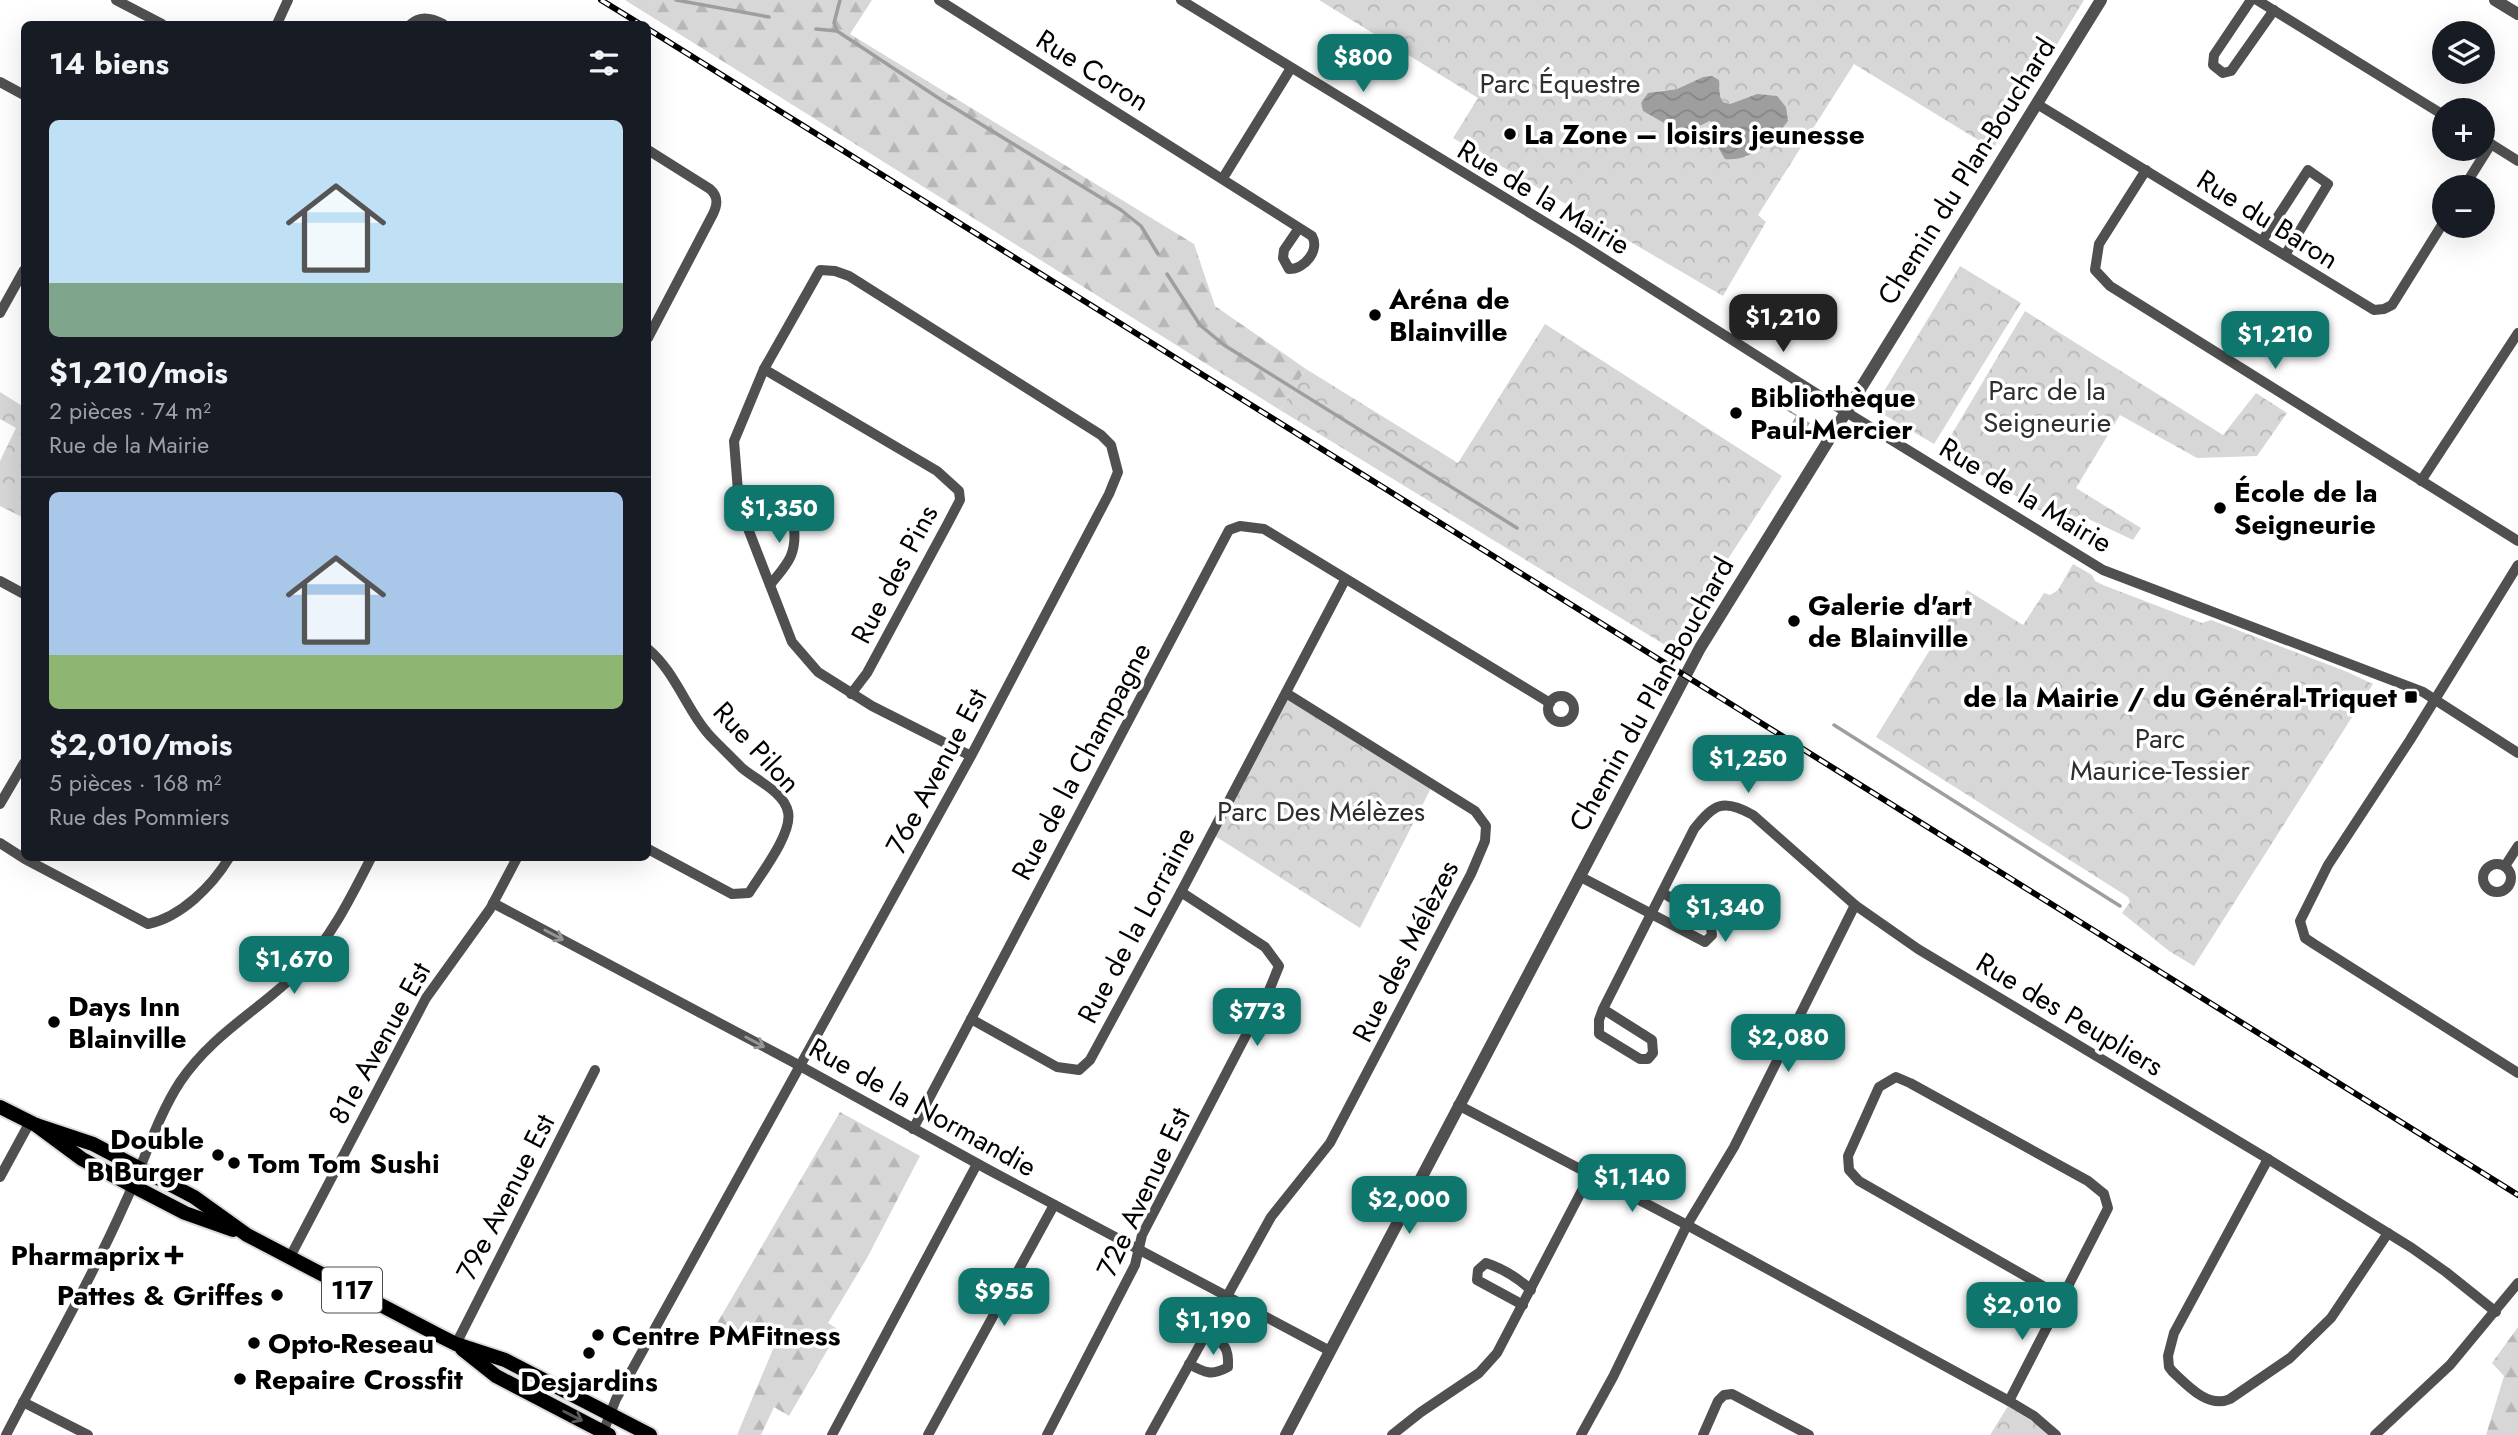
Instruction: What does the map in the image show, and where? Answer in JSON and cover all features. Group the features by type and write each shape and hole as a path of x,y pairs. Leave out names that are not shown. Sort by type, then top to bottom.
{"main road":[{"name":"117","path":"0,1107 33,1124 82,1159 185,1213 247,1235 456,1344 506,1360 650,1435"},
{"name":"117","path":"33,1124 93,1144 194,1197 247,1235"},
{"name":"117","path":"456,1344 496,1376 604,1434"}],"street":[{"path":"116,0 156,21"},
{"path":"278,21 288,0"},
{"name":"Rue Coron","path":"939,0 1299,228"},
{"name":"Rue de la Mairie","path":"1181,0 2103,570 2423,692 2518,753"},
{"name":"Chemin du Plan-Bouchard","path":"1286,1435 1700,648 2101,0"},
{"path":"2251,0 2214,55 2213,65 2223,73 2231,71 2274,10"},
{"path":"2257,0 2432,108"},
{"path":"2495,0 2518,15"},
{"path":"415,21 427,18 435,21"},
{"path":"1223,178 1292,68"},
{"path":"0,82 21,93"},
{"name":"Rue du Baron","path":"2036,104 2366,307 2384,309 2392,305 2434,238"},
{"path":"2495,147 2518,161"},
{"path":"651,152 710,189 716,195 717,202 651,332"},
{"path":"2146,170 2099,244 2095,270 2110,286 2518,541"},
{"path":"2262,241 2308,170 2328,184 2285,255"},
{"name":"76e Avenue Est","path":"604,1434 610,1414 971,756 1109,494 1118,472 1111,445 1101,435 849,276 835,271 820,270 764,369"},
{"path":"0,313 21,275"},
{"path":"2421,481 2518,333"},
{"path":"764,369 734,441 738,491 747,526 792,642 818,672 852,694 971,756"},
{"name":"Rue des Pins","path":"764,369 937,471 959,491 960,500 867,673 852,694"},
{"path":"747,526 765,518 784,519 794,528 796,545 790,561 770,585"},
{"name":"Rue de la Champagne","path":"913,1129 1229,530 1240,526 1264,530 1345,580"},
{"path":"2518,565 2328,865 2300,921 2305,938 2518,1073"},
{"path":"1345,580 1550,703"},
{"name":"Rue de la Lorraine","path":"971,1019 1057,1066 1079,1070 1090,1060 1345,580"},
{"path":"0,581 21,592"},
{"name":"Rue Pilon","path":"651,653 711,737 743,768 782,799 788,811 789,824 772,857 748,893 733,894 651,851"},
{"name":"Rue des Mélèzes","path":"1150,1435 1271,1217 1330,1143 1472,874 1485,841 1486,826 1475,811 1286,692"},
{"path":"0,804 21,768"},
{"name":"Rue des Peupliers","path":"1603,1009 1694,829 1709,810 1723,806 1740,808 1753,815 1855,905 1918,949 2388,1233 2438,1266 2496,1312"},
{"path":"0,843 21,856"},
{"path":"2505,866 2518,846"},
{"path":"29,861 148,924 162,921 193,900 220,873 227,861"},
{"path":"6,1435 107,1241 172,1096 192,1066 221,1034 284,984 310,959 337,920 369,861"},
{"name":"81e Avenue Est","path":"290,1257 426,998 493,903 515,861"},
{"path":"1579,876 1705,942 1712,935 1710,921 1663,893"},
{"name":"72e Avenue Est","path":"1046,1435 1135,1265 1142,1235 1268,993 1279,966 1265,947 1181,892"},
{"name":"Rue de la Normandie","path":"493,903 1330,1351"},
{"path":"1581,1435 1613,1377 1687,1225 1734,1147 1855,905"},
{"path":"1603,1009 1652,1040 1653,1053 1648,1059 1640,1059 1598,1034 1603,1009"},
{"name":"79e Avenue Est","path":"456,1344 595,1070"},
{"path":"2009,1401 2108,1208 2104,1194 2088,1181 1910,1083 1896,1077 1879,1087 1848,1156 1849,1170 1859,1181 2062,1297"},
{"path":"1458,1105 1687,1225 2009,1401 2034,1416 2056,1435"},
{"path":"0,1177 33,1124"},
{"path":"2268,1159 2188,1304 2171,1344 2169,1367 2209,1401 2220,1402 2230,1398 2290,1358 2331,1318 2388,1233"},
{"path":"832,1435 977,1164"},
{"path":"1392,1435 1479,1373 1497,1353 1590,1175"},
{"path":"928,1435 1054,1205"},
{"path":"1523,1305 1477,1280 1478,1270 1486,1263 1495,1266 1516,1275 1531,1290"},
{"path":"2383,1433 2450,1365 2518,1283"},
{"path":"1189,1364 1206,1373 1217,1373 1228,1367 1224,1343 1207,1333"},
{"path":"1703,1435 1718,1401 1724,1395 1732,1394 1806,1435"},
{"path":"23,1402 88,1435"}],"green space":[{"path":"625,0 872,0 850,34 1194,244 1215,306 1306,369 1280,410"},
{"name":"Parc Équestre","path":"1319,0 2084,0 1993,149 1854,64 1758,215 1766,222 1723,296 1453,138 1478,98","holes":["1703,77 1720,87 1723,102 1730,104 1757,94 1788,121 1774,140 1746,157 1719,149 1719,126 1710,121 1687,132 1643,111 1641,103 1659,91 1677,89"]},
{"path":"1960,266 2021,303 1934,444 1876,410 1875,406"},
{"name":"Parc de la Seigneurie","path":"2025,311 2223,435 2256,393 2287,413 2257,456 2197,458 2120,415 2076,488 2141,528 2133,540 2080,515 2062,524 1965,465 1940,454"},
{"path":"1545,324 1782,476 1670,648 1280,410 1306,369 1458,463"},
{"path":"0,392 21,405 21,516 0,506 0,461 16,428 0,419"},
{"name":"Parc Maurice-Tessier","path":"2073,564 2103,585 2202,623 2211,620 2373,684 2194,966 2169,951 2122,913 2130,902 2128,897 1876,737 1967,590 2023,625 2044,593 2050,595 2058,590"},
{"name":"Parc Des Mélèzes","path":"1288,697 1431,788 1360,928 1215,836"},
{"path":"840,1112 920,1156 867,1258 828,1323 839,1330 789,1416 774,1407 761,1435 737,1435 776,1342 750,1323 725,1340 712,1332"},
{"path":"2518,1327 2518,1435 2486,1435 2504,1376 2492,1363"},
{"path":"2008,1406 2054,1435 1990,1435"}],"water":[{"path":"1712,76 1719,80 1723,102 1730,104 1757,94 1777,96 1786,107 1788,121 1776,136 1753,154 1725,159 1719,149 1719,127 1710,121 1687,132 1680,132 1643,111 1641,103 1648,93 1677,89 1703,77"},
{"path":"1758,391 1810,423 1800,437 1789,428 1796,416 1757,393"}],"waterway":[{"path":"676,0 769,17"},
{"path":"837,31 834,23 840,0"},
{"path":"816,29 837,31 940,99 1121,210 1141,226 1158,254"},
{"path":"1167,274 1200,325 1224,345 1517,528"},
{"path":"1834,725 2120,906"}],"railway":[{"path":"601,0 635,21"},
{"path":"651,31 2518,1195"}],"place":[{"name":"La Zone – loisirs jeunesse","path":"1510,134"},
{"name":"Aréna de Blainville","path":"1375,315"},
{"name":"Bibliothèque Paul-Mercier","path":"1736,413"},
{"name":"École de la Seigneurie","path":"2220,508"},
{"name":"Galerie d'art de Blainville","path":"1794,621"},
{"name":"de la Mairie / du Général-Triquet","path":"2411,697"},
{"name":"Days Inn Blainville","path":"54,1022"},
{"name":"Double B Burger","path":"218,1155"},
{"name":"Tom Tom Sushi","path":"234,1163"},
{"name":"Pharmaprix","path":"174,1255"},
{"name":"Pattes & Griffes","path":"277,1295"},
{"name":"Centre PMFitness","path":"598,1335"},
{"name":"Opto-Reseau","path":"254,1343"},
{"name":"Desjardins","path":"589,1353"},
{"name":"Repaire Crossfit","path":"240,1379"}]}
